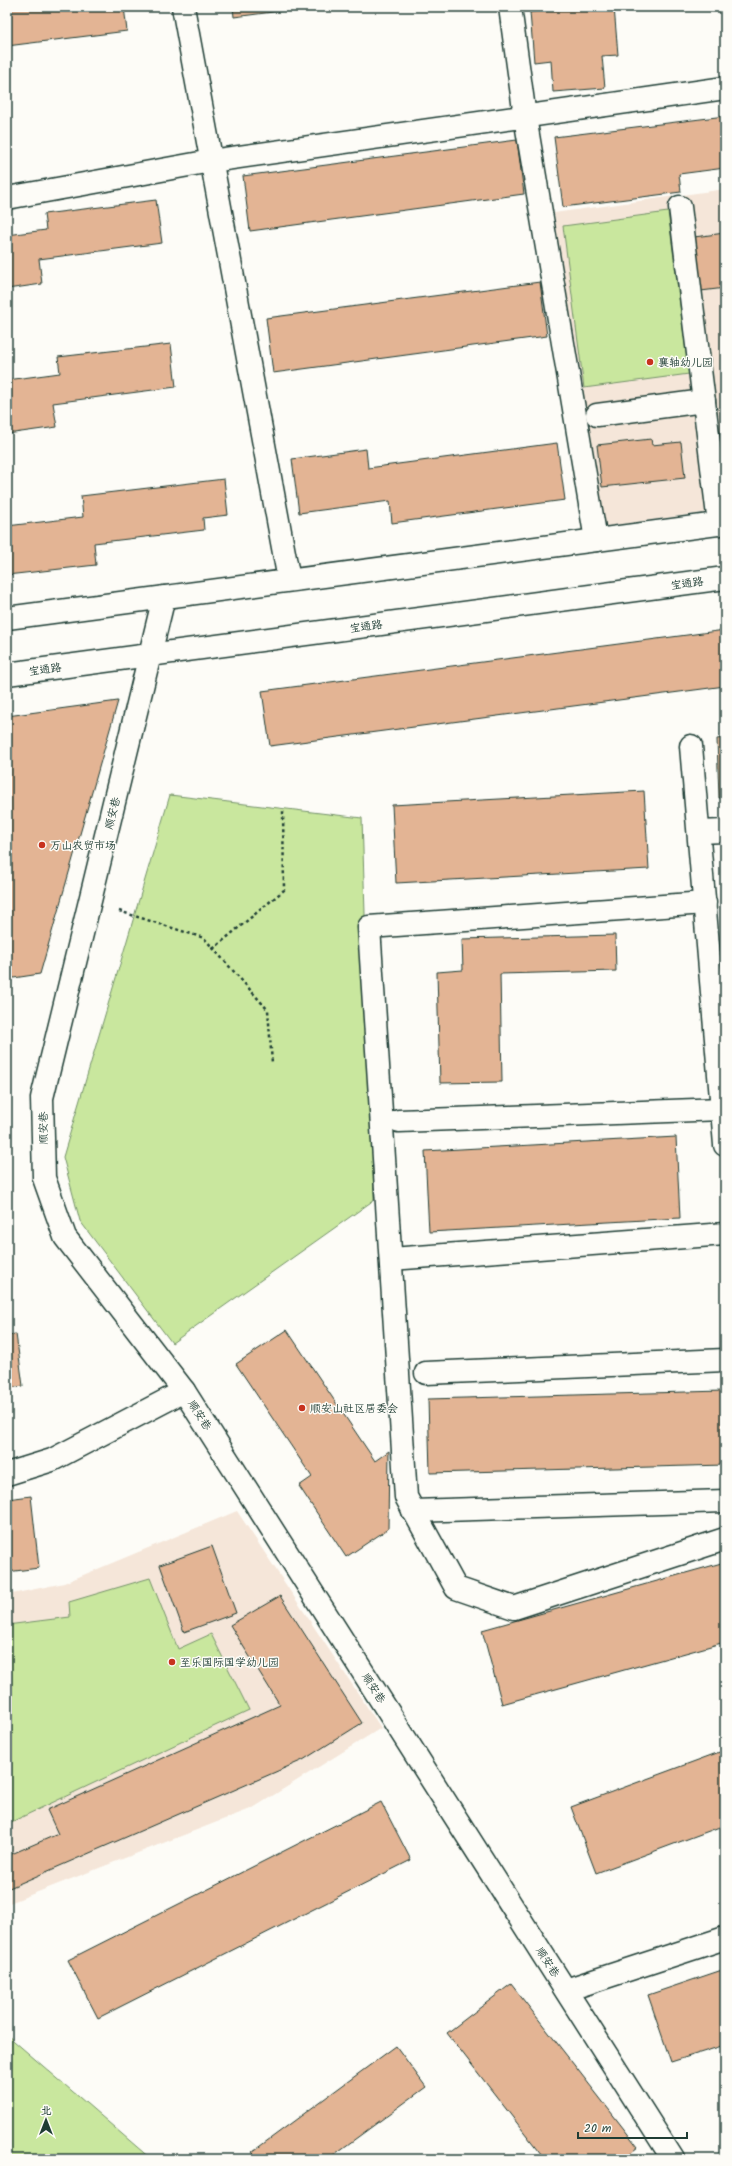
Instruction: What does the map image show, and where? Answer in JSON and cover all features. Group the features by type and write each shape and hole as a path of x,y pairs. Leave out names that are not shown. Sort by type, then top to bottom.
{"street":[{"path":"183,7 289,580"},
{"path":"510,7 526,117 596,540"},
{"path":"7,198 211,161 725,88"},
{"path":"7,618 722,523 704,400 680,206"},
{"path":"597,415 704,400"},
{"name":"宝通路","path":"7,674 725,578"},
{"name":"顺安巷","path":"164,597 42,1098 44,1178 65,1237 184,1391 673,2159"},
{"path":"691,746 705,903 717,962 722,1109 725,1146"},
{"path":"699,832 725,830"},
{"path":"705,903 370,927 406,1497 456,1588 514,1608 725,1539"},
{"path":"399,1121 722,1109"},
{"path":"391,1259 725,1234"},
{"path":"426,1373 725,1360"},
{"path":"7,1474 52,1460 184,1391"},
{"path":"413,1511 725,1501"},
{"path":"566,1990 725,1938"}],"path":[{"path":"213,949 284,890 283,809"},
{"path":"90,901 204,938 268,1010 272,1063"}],"shaded area":[{"name":"襄轴幼儿园","path":"725,189 725,510 600,527 554,213"},
{"name":"至乐国际国学幼儿园","path":"237,1511 381,1728 253,1808 7,1904 7,1595 64,1583"}],"green space":[{"path":"668,212 689,374 584,388 563,226"},
{"path":"170,795 362,818 374,1200 172,1343 80,1221 63,1157"},
{"path":"150,1578 178,1649 211,1634 249,1710 7,1824 7,1625 70,1617 69,1602"},
{"path":"7,2035 151,2159 7,2159"}],"building":[{"path":"7,7 124,7 127,31 7,46"},
{"path":"233,7 312,7 234,17"},
{"path":"593,7 614,7 618,55 602,56 605,88 553,92 551,60 534,62 530,12"},
{"path":"725,116 725,168 679,174 681,192 563,207 554,137"},
{"path":"517,140 524,194 250,231 243,176"},
{"path":"156,200 162,243 39,259 42,284 7,289 7,235 46,230 44,214"},
{"path":"725,233 725,288 701,291 694,237"},
{"path":"540,282 547,336 273,373 266,318"},
{"path":"171,344 176,387 53,403 57,427 7,434 7,380 60,373 58,357"},
{"path":"651,439 652,445 681,442 685,478 602,487 597,445"},
{"path":"557,443 565,500 392,523 390,501 299,513 292,459 366,449 368,468"},
{"path":"224,479 228,515 203,518 204,530 94,543 96,565 7,575 7,526 83,517 81,496"},
{"path":"725,630 725,686 270,746 262,691"},
{"name":"万山农贸市场","path":"118,701 40,974 7,979 7,716"},
{"path":"725,738 725,798 719,798 717,739"},
{"path":"644,791 649,869 396,883 392,805"},
{"path":"722,864 725,864 725,924"},
{"path":"615,935 616,971 500,974 502,1082 440,1083 437,972 463,970 462,939"},
{"path":"676,1137 680,1218 429,1232 425,1151"},
{"name":"顺安山社区居委会","path":"287,1330 375,1461 389,1451 388,1529 346,1557 299,1486 312,1477 236,1364"},
{"path":"16,1334 23,1386 7,1388 7,1335"},
{"path":"723,1391 725,1465 430,1473 428,1399"},
{"path":"31,1496 39,1568 7,1572 7,1499"},
{"path":"212,1546 236,1613 184,1632 160,1565"},
{"path":"725,1562 725,1642 502,1704 482,1630"},
{"path":"280,1596 362,1723 303,1760 7,1889 7,1856 58,1834 47,1810 280,1705 230,1625"},
{"path":"725,1750 725,1825 596,1873 571,1807"},
{"path":"381,1802 411,1860 98,2018 68,1960"},
{"path":"725,1969 725,2045 671,2062 648,1995"},
{"path":"511,1984 638,2147 623,2159 545,2159 447,2033"},
{"path":"396,2046 426,2087 328,2159 258,2159 252,2152"}],"place":[{"name":"襄轴幼儿园","path":"650,362"},
{"name":"万山农贸市场","path":"42,845"},
{"name":"顺安山社区居委会","path":"302,1408"},
{"name":"至乐国际国学幼儿园","path":"172,1662"}]}
